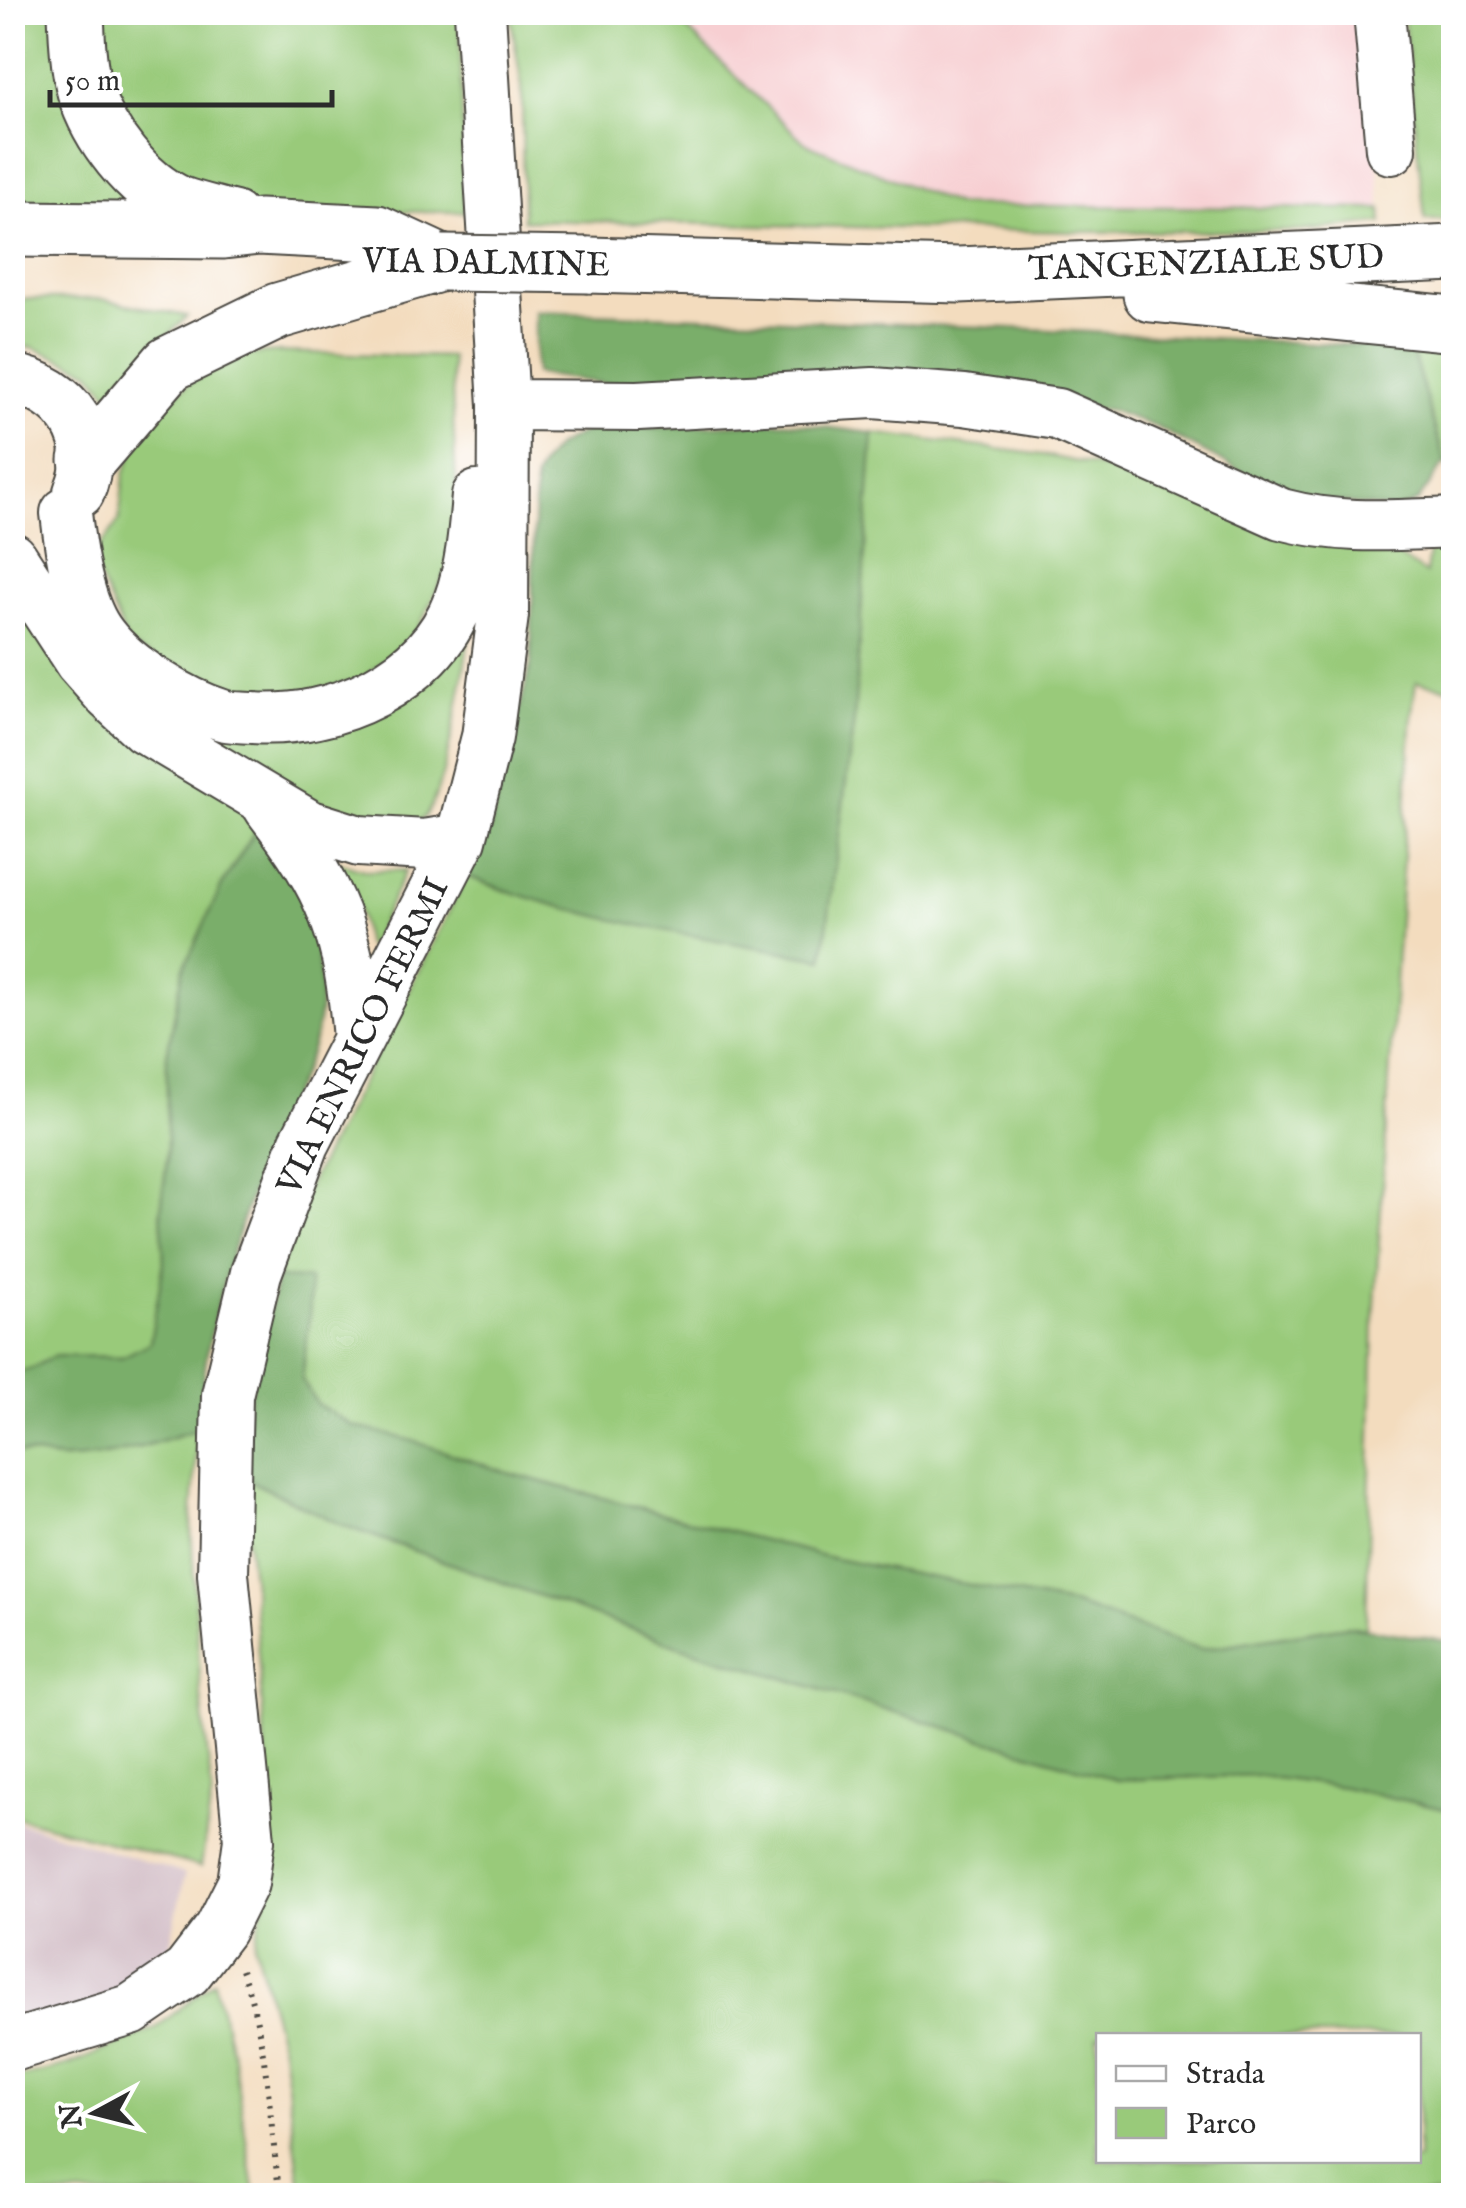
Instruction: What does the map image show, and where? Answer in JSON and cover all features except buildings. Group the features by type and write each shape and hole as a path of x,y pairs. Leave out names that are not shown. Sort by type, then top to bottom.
{"highway":[{"path":"76,12 86,92 108,139 142,178 176,203 259,227"},
{"path":"12,229 222,231 259,227 377,234 442,263"},
{"name":"TANGENZIALE SUD","path":"959,275 1454,253"},
{"name":"VIA DALMINE","path":"12,261 442,263 959,275"},
{"path":"87,460 170,364 278,312 442,263"},
{"path":"959,275 1454,324"}],"street":[{"name":"VIA ENRICO FERMI","path":"12,2046 131,2010 187,1972 220,1929 243,1883 249,1840 223,1574 227,1395 256,1273 304,1144 461,839 487,737 503,616 504,405 480,12"},
{"path":"1380,12 1391,149"},
{"path":"12,379 33,383 55,394 73,413 84,435 87,460 85,479 66,512 47,528 12,537"},
{"path":"66,512 73,570 100,635 139,671 175,694 224,716 276,720 365,698 395,680 427,653 458,603 472,544 478,480 504,405 638,406 872,393 964,400 1057,414 1281,514 1350,527 1454,523"},
{"path":"12,558 80,662 108,695 146,728 308,825 359,842 425,845 461,839"},
{"path":"260,795 307,856 335,909 353,987 358,1038"}],"path":[{"path":"220,1929 248,1990 260,2046 280,2196"}],"shaded area":[{"path":"670,13 1365,13 1381,209 956,205 805,143"},
{"path":"12,1820 185,1874 153,2025 13,2059"}],"green space":[{"path":"14,13 56,13 140,202 13,209"},
{"path":"86,13 460,13 464,212 237,211 119,139"},
{"path":"510,13 670,13 805,143 956,205 1381,209 1382,223 1302,231 1074,232 523,220 522,87"},
{"path":"1403,13 1453,13 1453,220 1425,220"},
{"path":"13,299 102,299 187,316 110,396 90,371 32,347 13,348"},
{"path":"535,311 1010,328 1411,348 1445,462 1418,501 1397,510 1313,499 1267,485 1156,427 1110,410 644,389 535,374"},
{"path":"1411,348 1453,349 1453,471 1445,462"},
{"path":"280,352 451,357 457,519 447,570 416,633 360,681 240,703 129,645 91,559 119,521 124,474 145,421 221,356"},
{"path":"787,422 873,433 854,720 823,959 598,916 467,876 490,828 531,663 535,478 545,460 563,443 590,430"},
{"path":"873,433 1044,455 1130,473 1298,538 1392,552 1426,574 1432,529 1453,530 1453,689 1416,682 1412,711 1374,1320 1366,1629 1347,1626 1201,1649 1075,1605 835,1559 508,1473 353,1426 317,1404 302,1380 310,1310 277,1278 300,1202 467,876 503,890 823,958"},
{"path":"12,585 260,824 223,883 183,971 167,1055 167,1158 161,1211 164,1262 150,1343 122,1357 54,1356 31,1369 13,1373"},
{"path":"474,597 448,751 431,807 421,820 401,824 375,821 344,811 200,743 220,730 305,733"},
{"path":"260,824 288,867 309,918 319,972 318,1023 309,1056 267,1150 233,1251 207,1354 198,1429 134,1449 84,1458 13,1454 12,1373 31,1369 54,1356 122,1357 150,1343 164,1262 161,1211 167,1158 167,1055 183,970 223,883"},
{"path":"335,861 367,871 406,870 370,946 366,946 359,910"},
{"path":"277,1278 309,1279 310,1310 302,1380 317,1404 353,1426 410,1440 508,1473 835,1559 1075,1605 1201,1649 1347,1626 1453,1642 1453,1811 1343,1787 1253,1775 1117,1780 679,1646 340,1524 240,1476 247,1407"},
{"path":"198,1429 191,1528 201,1696 212,1793 201,1867 13,1816 12,1454 60,1459 101,1456"},
{"path":"240,1476 340,1524 679,1646 1117,1780 1253,1775 1343,1787 1453,1811 1453,2195 302,2195 282,2049 255,1945 271,1867 269,1791"},
{"path":"214,1981 233,2057 255,2195 13,2196 13,2079 69,2065 156,2028"}]}
